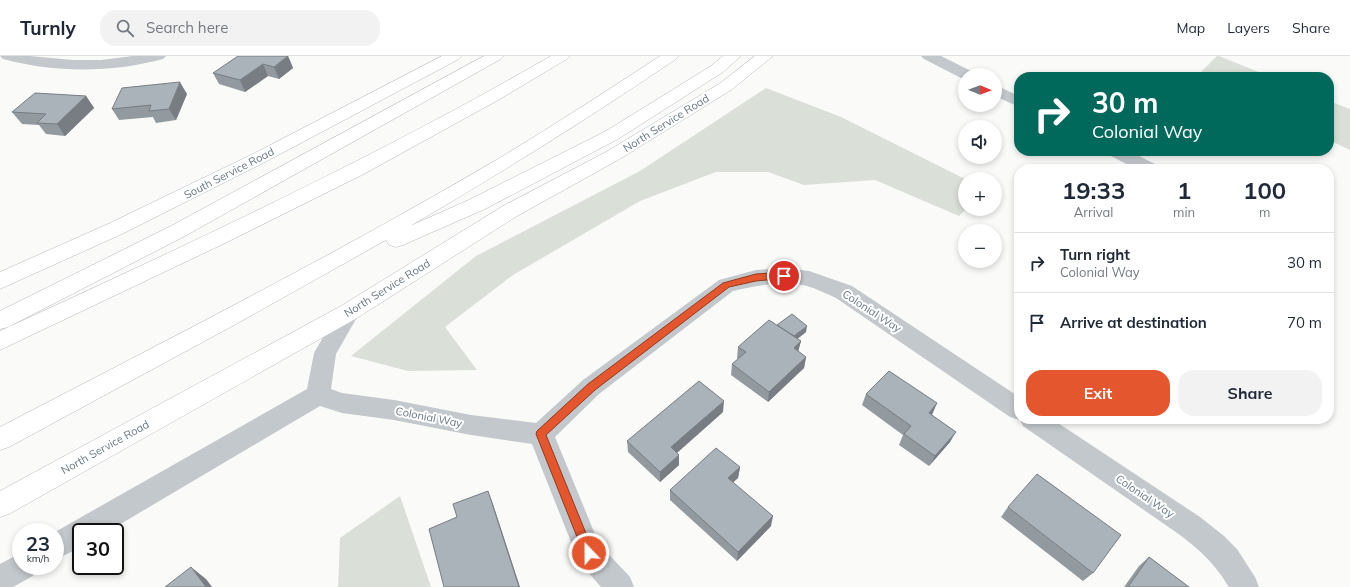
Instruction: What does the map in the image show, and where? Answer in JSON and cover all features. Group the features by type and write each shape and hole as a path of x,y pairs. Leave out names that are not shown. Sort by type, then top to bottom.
{"main road":[{"name":"South Service Road","path":"0,281 115,229 240,168 454,56"},
{"path":"0,321 178,231 496,56"},
{"path":"0,340 303,198 432,130 562,56"},
{"path":"0,439 283,289 455,192 607,98 671,56"},
{"path":"283,289 478,204 612,135 717,69 733,56"},
{"name":"North Service Road","path":"0,505 349,312 510,211 612,156 692,108 725,87 765,56"}],"street":[{"path":"8,56 44,63 77,65 113,63 158,56"},
{"path":"929,56 958,70"},
{"path":"1002,94 1014,100"},
{"path":"1125,156 1140,164"},
{"name":"Colonial Way","path":"318,395 342,403 394,410 470,425 541,434 591,387 726,285 756,278 784,276 809,279 844,292 1014,407"},
{"path":"97,523 318,395 325,354 349,312"},
{"name":"Colonial Way","path":"1039,424 1190,526 1214,545 1227,559 1245,587"},
{"path":"541,434 589,553 620,587"},
{"path":"0,579 12,572"}],"shaded area":[{"path":"1217,56 1219,56 1259,72 1201,72"},
{"path":"766,88 841,117 958,176 958,216 875,180 804,185 768,172 716,172 640,201 513,275 445,327 477,370 408,371 351,356 476,256 640,171"},
{"path":"1334,103 1350,109 1350,150 1334,142"},
{"path":"400,496 431,587 338,587 340,538"}],"building":[{"path":"238,56 288,56 274,67 263,64 240,80 213,73"},
{"path":"180,82 169,109 149,111 151,105 112,109 122,88"},
{"path":"35,93 86,96 57,124 37,123 46,114 12,112"},
{"path":"792,314 807,326 794,336 777,325"},
{"path":"769,320 801,341 794,348 806,357 769,392 732,364 746,352 738,347"},
{"path":"889,371 937,403 929,413 956,432 935,456 904,434 911,426 866,394"},
{"path":"699,381 724,401 671,447 679,455 660,472 627,441"},
{"path":"716,448 740,467 728,478 773,516 738,552 670,490"},
{"path":"1037,474 1121,535 1093,573 1008,507"},
{"path":"488,491 519,587 444,587 429,529 457,517 453,504"},
{"path":"1149,557 1189,587 1128,587"},
{"path":"191,567 206,587 165,587"}],"route":[{"path":"589,553 541,434 591,387 726,285 756,278 784,276"}]}
